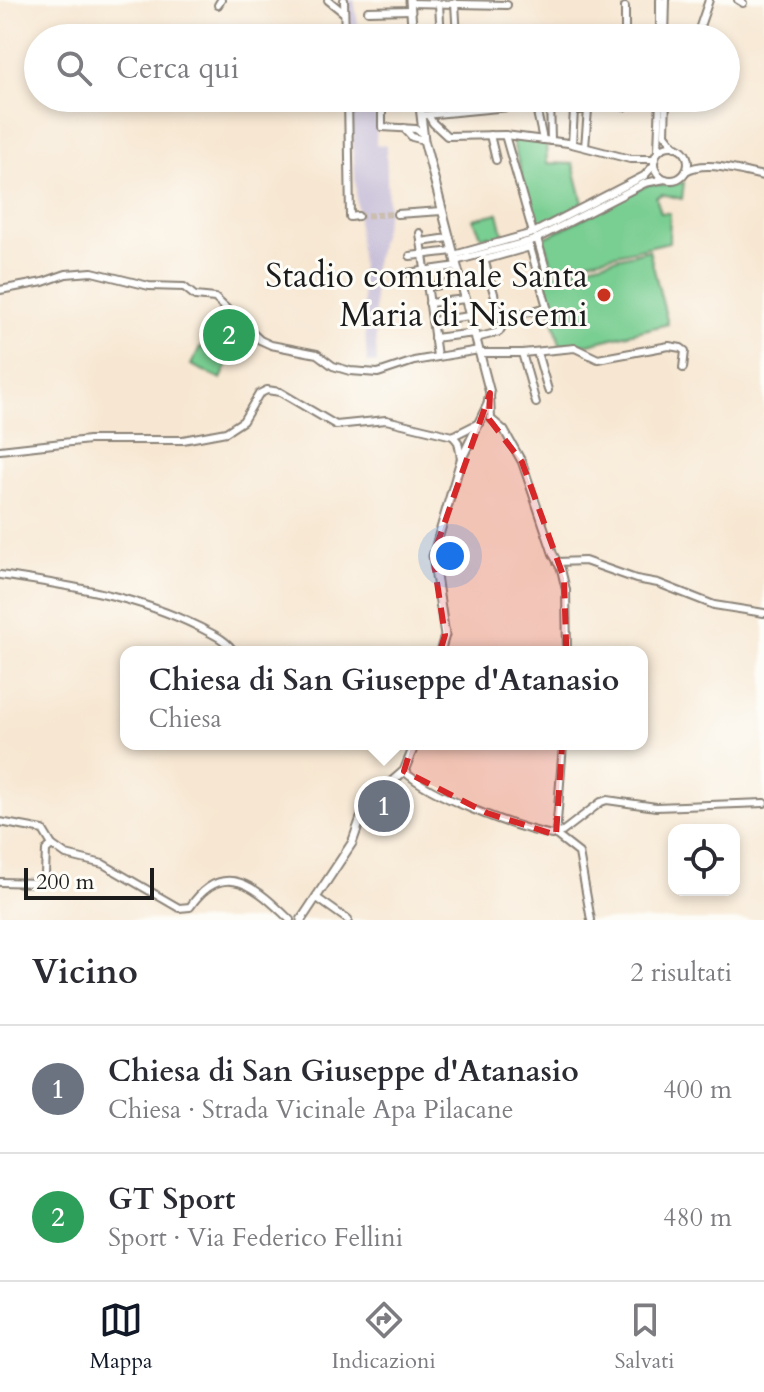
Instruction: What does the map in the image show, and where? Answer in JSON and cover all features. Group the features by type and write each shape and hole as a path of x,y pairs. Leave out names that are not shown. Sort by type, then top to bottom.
{"main road":[{"path":"410,4 412,24"},
{"path":"421,112 442,211 490,393 488,404 461,460 433,556 445,635 442,646"},
{"path":"301,920 352,843 366,804 404,771 413,750"}],"street":[{"path":"328,0 344,13"},
{"path":"344,0 344,24"},
{"path":"662,24 663,0"},
{"path":"701,24 709,0"},
{"path":"455,3 456,24"},
{"path":"368,11 410,4 507,5"},
{"path":"439,4 440,24"},
{"path":"625,7 625,24"},
{"path":"349,112 354,216"},
{"path":"382,112 382,127 407,131 483,112"},
{"path":"538,112 547,140"},
{"path":"547,140 549,112"},
{"path":"572,144 574,112"},
{"path":"585,147 588,112"},
{"path":"662,112 656,159 658,173 665,179"},
{"path":"664,112 665,134 675,147 707,166"},
{"path":"407,131 415,126 433,123 447,136 505,135 572,144 630,159 656,159"},
{"path":"490,135 496,160"},
{"path":"505,135 547,273 538,276"},
{"path":"408,273 425,271 455,258 535,236 644,176 667,147 675,147"},
{"path":"686,155 686,171"},
{"path":"483,257 535,236 649,181 675,180 693,167 707,166 764,176"},
{"path":"397,214 442,211"},
{"path":"420,233 437,356"},
{"path":"421,242 449,238"},
{"path":"410,256 483,257 530,247 547,307 501,320"},
{"path":"434,338 499,332 503,325 483,257"},
{"path":"0,290 66,274 100,272 149,286 184,287 195,296 215,298 260,340 317,354 340,369 378,373 437,356 575,348 595,358 608,359 651,348 676,346 685,351 683,368"},
{"path":"427,287 461,282"},
{"path":"429,303 466,299"},
{"path":"432,321 470,316"},
{"path":"537,352 548,390"},
{"path":"522,353 536,403"},
{"path":"0,450 89,440 183,440 226,432 243,421 259,394 267,390 280,392 336,425 386,420 453,436 458,442 461,460"},
{"path":"490,393 491,419 504,430 522,462 564,578 567,646"},
{"path":"453,436 479,423"},
{"path":"557,562 585,561 636,579 658,583 714,605 764,613"},
{"path":"0,575 118,596 176,616 230,646"},
{"path":"556,835 563,750"},
{"path":"404,771 424,786 487,813 556,835 579,853 591,920"},
{"path":"556,835 607,800 656,807 764,803"},
{"path":"0,822 43,830 52,845 66,855 103,864 179,908 190,907 201,891 210,885 229,880 264,895 290,920"},
{"path":"0,882 40,883 45,874 46,850 52,845"},
{"path":"317,898 348,920"}],"highlighted area":[{"path":"490,393 489,419 522,462 564,578 567,672 556,835 487,813 404,771 445,635 433,556"}],"shaded area":[{"path":"347,0 354,0 358,24 347,24"},
{"path":"351,112 377,112 376,145 386,145 388,210 373,271 377,363 367,363"}],"green space":[{"path":"512,139 546,142 547,163 573,164 583,203 536,227"},
{"path":"684,182 682,199 662,194 656,197 661,213 670,213 669,242 553,269 542,239 649,184 669,186"},
{"path":"498,213 504,238 491,242 489,235 482,237 473,219"},
{"name":"Stadio comunale Santa Maria di Niscemi","path":"649,250 668,324 589,344 560,345 542,277"},
{"path":"213,334 237,346 231,359 206,347"},
{"path":"200,347 229,362 221,379 191,365"}],"tunnel":[{"path":"358,216 397,214"}],"place":[{"name":"Stadio comunale Santa Maria di Niscemi","path":"604,295"},
{"name":"GT Sport","path":"229,335"},
{"name":"Chiesa di San Giuseppe d'Atanasio","path":"384,806"}]}
